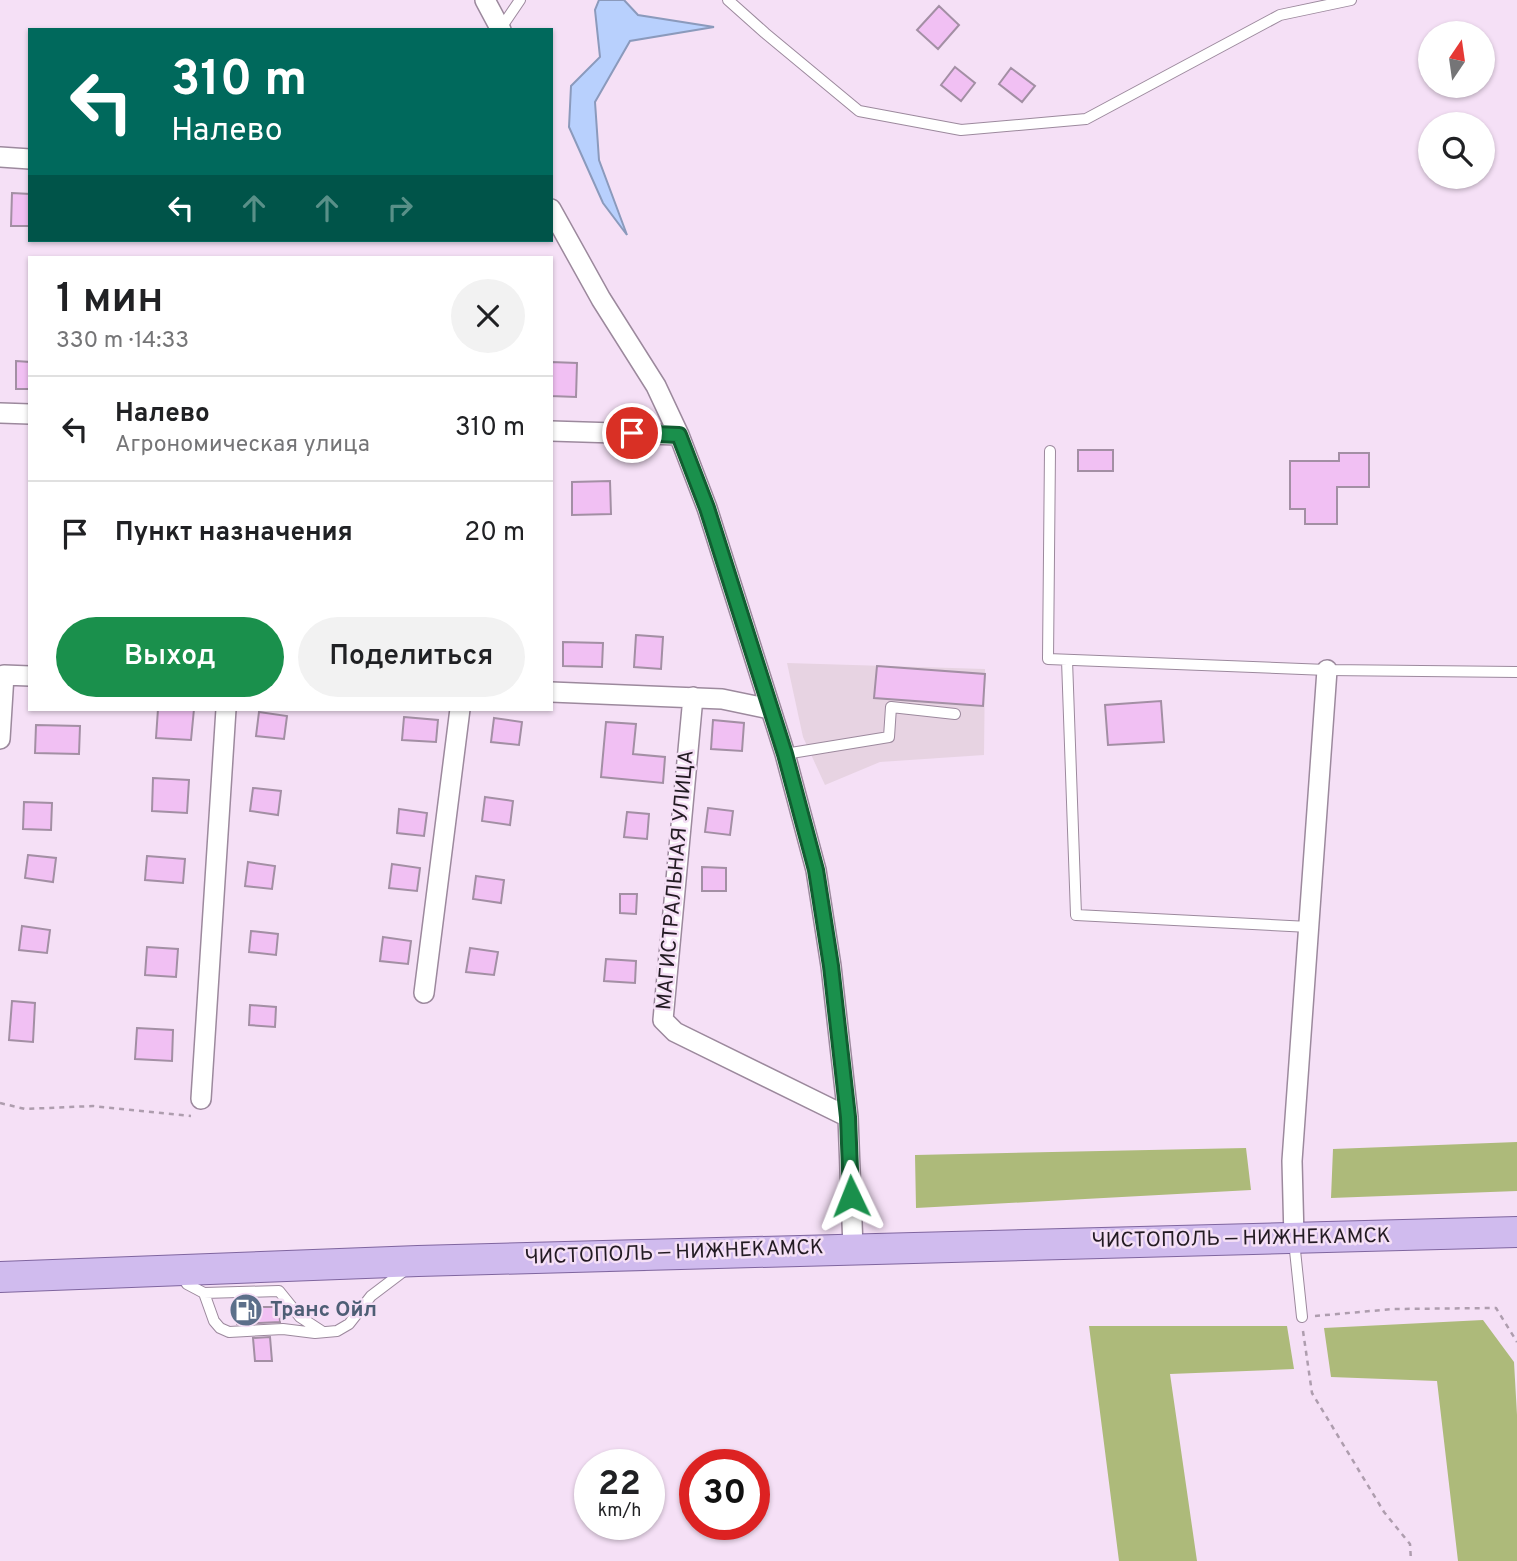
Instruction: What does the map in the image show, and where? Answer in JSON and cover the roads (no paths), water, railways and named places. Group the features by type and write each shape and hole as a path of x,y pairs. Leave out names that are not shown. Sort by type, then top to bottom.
{"main road":[{"name":"ЧИСТОПОЛЬ — НИЖНЕКАМСК","path":"0,1277 175,1268 1517,1232"}],"street":[{"path":"485,0 500,28"},
{"path":"0,157 28,159"},
{"path":"553,213 601,299 656,386 679,435 707,508 785,754 816,870 831,966 848,1117 853,1248"},
{"path":"0,413 28,414"},
{"path":"553,431 679,435"},
{"path":"1294,1238 1292,1161 1327,670"},
{"path":"0,739 2,675 28,676"},
{"path":"553,692 722,699 770,709"},
{"name":"МАГИСТРАЛЬНАЯ УЛИЦА","path":"693,697 663,1020 675,1032 848,1117"},
{"path":"201,1099 226,711"},
{"path":"424,993 460,711"}],"lane":[{"path":"502,28 520,0"},
{"path":"728,0 859,111 961,130 1086,120 1280,15 1351,0"},
{"path":"1050,451 1048,659 1327,670 1517,672"},
{"path":"1067,660 1076,915 1309,927"},
{"path":"785,754 889,737 891,707 956,714"},
{"path":"1294,1238 1302,1317"},
{"path":"204,1293 214,1321 229,1332 283,1329 337,1331 349,1324 372,1296 418,1261"},
{"path":"175,1268 187,1284 204,1293 279,1291 300,1317 323,1332"}],"water":[{"path":"599,0 624,0 638,15 714,27 630,41 595,102 599,160 627,235 603,203 569,127 571,86 600,57 595,10"}],"place":[{"name":"Транс Ойл","path":"246,1310"}]}
